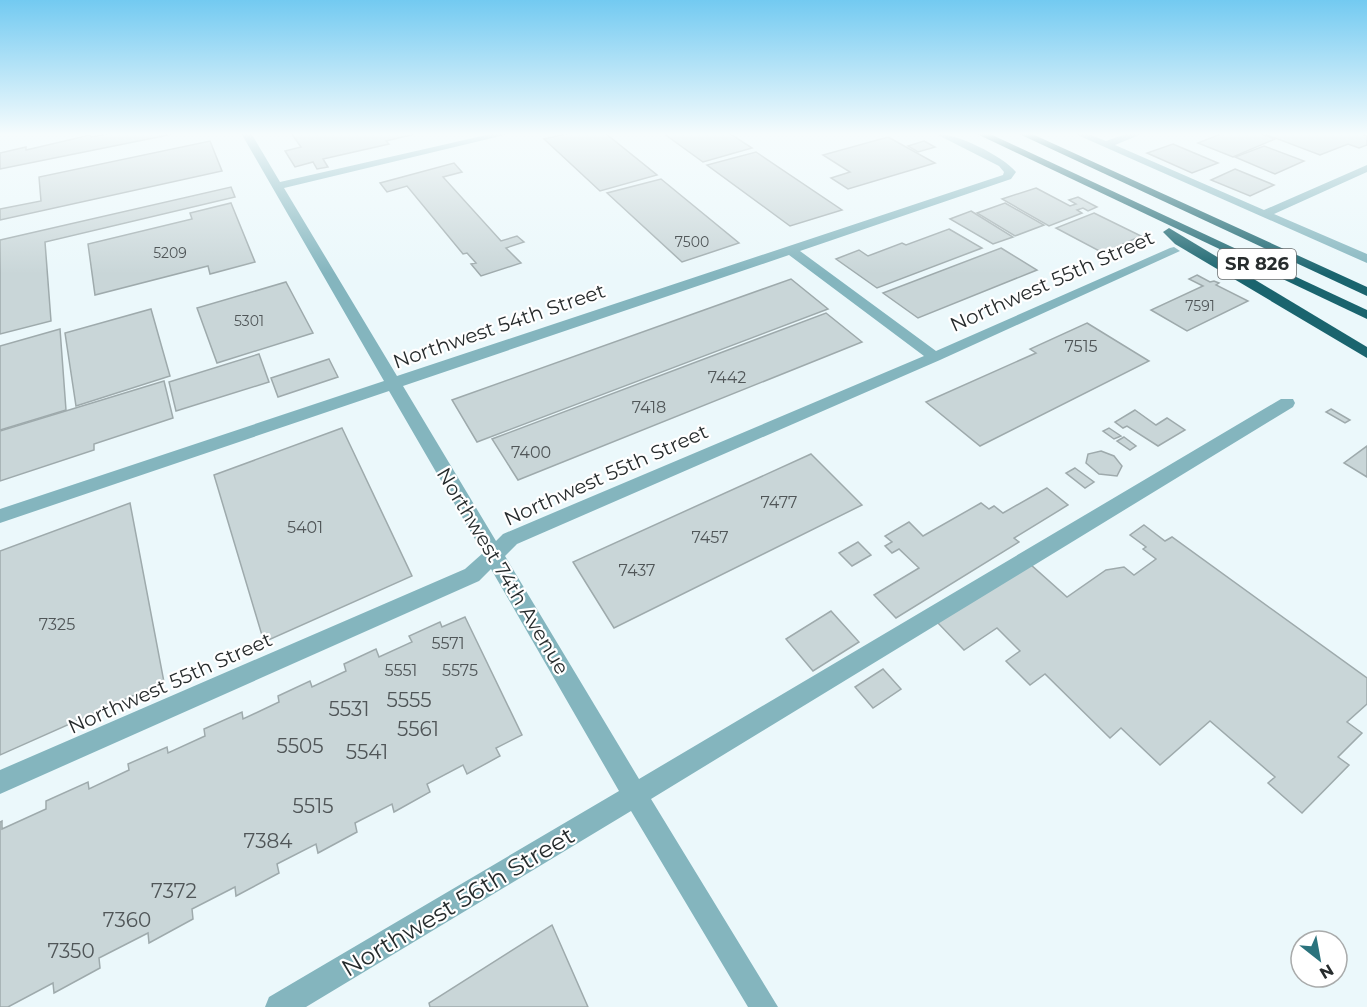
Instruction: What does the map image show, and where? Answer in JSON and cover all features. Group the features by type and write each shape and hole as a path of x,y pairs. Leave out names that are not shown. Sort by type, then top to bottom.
{"highway":[{"name":"SR 826","path":"1079,180 1367,315"},
{"path":"1100,180 1367,306"},
{"path":"1124,180 1367,292"},
{"name":"SR 826","path":"1143,180 1367,280"},
{"path":"1147,213 1179,241 1367,353"}],"street":[{"name":"Northwest 74th Avenue","path":"273,180 635,795 764,1007"},
{"path":"277,186 303,180"},
{"name":"Northwest 54th Street","path":"0,516 998,180"},
{"path":"1187,180 1367,259"},
{"path":"1265,214 1340,180"},
{"path":"790,250 936,357"},
{"name":"Northwest 55th Street","path":"0,782 472,575 510,539 936,357 1174,251"},
{"name":"Northwest 56th Street","path":"279,1007 561,841 1287,403"}],"building":[{"path":"39,180 181,180 0,220 0,209 41,201"},
{"path":"391,180 446,180 501,241 517,236 524,242 506,248 521,263 481,276 471,264 476,263 467,253 463,254 407,186 387,192 380,183"},
{"path":"588,180 639,180 600,191"},
{"path":"662,180 739,243 682,262 607,193"},
{"path":"727,180 798,180 842,210 790,226"},
{"path":"834,180 878,180 848,189"},
{"path":"1211,180 1262,180 1274,185 1250,196"},
{"path":"231,187 235,197 45,242 51,321 0,334 0,240"},
{"path":"1036,188 1070,206 1076,204 1069,200 1078,197 1097,207 1088,211 1083,208 1077,210 1082,213 1049,226 1002,199"},
{"path":"231,203 255,262 210,274 208,266 95,295 88,244 192,219 190,213"},
{"path":"1005,203 1044,225 1015,236 977,213"},
{"path":"971,211 1013,237 993,244 950,219"},
{"path":"1094,213 1141,236 1103,253 1056,228"},
{"path":"949,229 982,248 877,288 836,259 859,250 868,256"},
{"path":"1001,248 1037,270 918,318 883,293"},
{"path":"1197,275 1210,282 1219,283 1216,285 1248,301 1187,331 1151,310 1203,286 1189,279"},
{"path":"791,279 828,309 477,442 452,400"},
{"path":"286,282 313,333 217,363 197,308"},
{"path":"151,309 170,376 76,406 65,333"},
{"path":"826,313 862,342 518,480 492,439"},
{"path":"1087,323 1149,361 980,446 926,402 1036,353 1030,349"},
{"path":"60,329 66,410 0,430 0,346"},
{"path":"259,354 269,382 176,411 169,382"},
{"path":"329,359 338,377 278,397 271,378"},
{"path":"164,381 173,418 94,444 94,450 0,481 0,431"},
{"path":"1331,409 1350,420 1345,423 1326,412"},
{"path":"1135,410 1156,425 1167,418 1185,430 1158,446 1127,426 1123,428 1115,422"},
{"path":"342,428 412,576 264,642 214,475"},
{"path":"1109,428 1121,436 1114,439 1103,431"},
{"path":"1124,437 1136,446 1130,450 1117,441"},
{"path":"1367,446 1367,477 1344,463"},
{"path":"1101,451 1114,456 1122,466 1117,476 1099,474 1086,463 1088,454"},
{"path":"811,454 862,505 614,628 573,562"},
{"path":"1075,468 1094,482 1085,488 1066,473"},
{"path":"1047,488 1068,505 1014,538 1019,542 896,618 874,595 919,568 899,549 892,553 885,546 892,542 885,536 909,522 923,536 981,503 989,509 994,506 1003,513"},
{"path":"130,503 164,682 0,755 0,551"},
{"path":"1144,525 1165,541 1172,537 1367,678 1367,704 1347,722 1362,733 1338,757 1349,765 1302,813 1268,783 1275,777 1210,721 1160,765 1121,728 1110,738 1045,674 1030,685 1006,661 1020,651 997,628 964,650 937,622 1031,565 1067,597 1106,570 1124,567 1134,575 1156,559 1143,549 1146,547 1130,535"},
{"path":"858,542 871,555 852,566 839,553"},
{"path":"831,611 859,642 813,671 786,639"},
{"path":"465,617 522,735 496,748 500,756 467,774 463,765 427,784 430,792 394,812 392,804 355,823 357,832 318,853 316,844 277,864 279,873 236,896 235,887 192,909 193,919 149,943 148,933 99,958 100,968 54,993 53,983 8,1007 0,1007 0,822 2,821 2,829 46,809 46,801 88,782 89,789 129,770 128,764 167,747 168,753 205,736 204,729 242,712 243,719 279,702 278,696 310,681 312,687 346,671 344,664 376,649 379,657 412,642 409,636 440,622 442,627"},
{"path":"883,669 901,689 873,708 855,687"},
{"path":"552,925 588,1007 430,1007 429,1003"}]}
